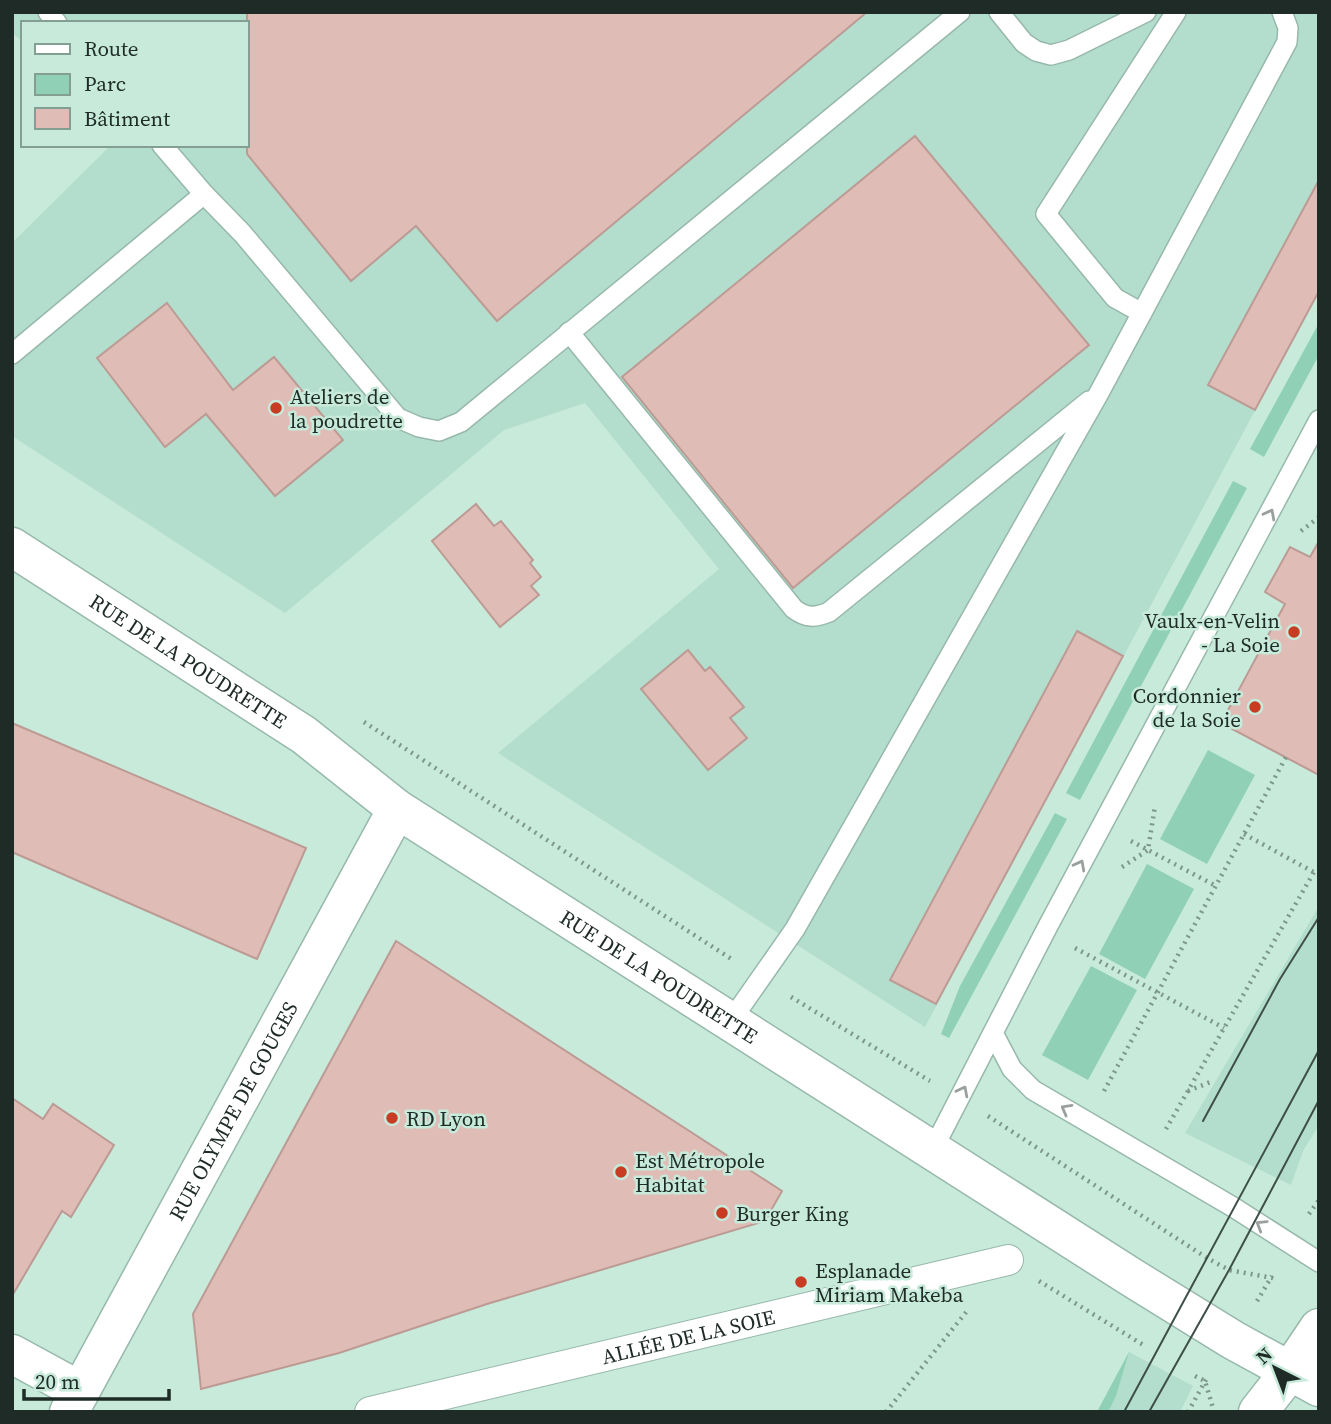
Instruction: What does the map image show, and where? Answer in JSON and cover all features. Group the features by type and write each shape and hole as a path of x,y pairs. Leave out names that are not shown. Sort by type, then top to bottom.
{"street":[{"name":"RUE DE LA POUDRETTE","path":"12,547 304,735 397,809 1131,1278 1233,1340 1305,1379"},
{"name":"RUE OLYMPE DE GOUGES","path":"74,1401 397,809"},
{"name":"ALLÉE DE LA SOIE","path":"370,1412 1008,1260"},
{"path":"1258,1412 1305,1379 1319,1328"},
{"path":"12,1354 74,1401"}],"lane":[{"path":"164,147 242,233 398,418 419,427 439,431 461,422 960,12"},
{"path":"999,12 1024,43 1036,51 1051,55 1069,50 1146,12"},
{"path":"1142,313 1115,298 1046,214 1176,12"},
{"path":"730,1022 795,929 1099,393 1287,42 1288,28 1282,12"},
{"path":"12,354 204,194"},
{"path":"569,332 794,609 804,616 817,617 829,612 1099,393"},
{"path":"932,1151 1101,825 1319,420"},
{"path":"993,1033 1012,1069 1033,1090 1233,1207 1319,1262"}],"path":[{"path":"362,720 760,978 960,1098 1207,1258 1229,1270 1271,1277"},
{"path":"1099,1100 1286,757"},
{"path":"1115,871 1148,850 1157,797"},
{"path":"1161,1137 1316,873 1244,834"},
{"path":"1128,839 1216,886"},
{"path":"1068,945 1224,1028"},
{"path":"1187,1091 1213,1081"},
{"path":"1310,1214 1319,1200"},
{"path":"886,1412 1008,1260 1144,1346"},
{"path":"1195,1376 1205,1381 1214,1412"}],"shaded area":[{"path":"12,12 1319,12 1319,291 925,1027 498,753 719,569 585,403 504,430 285,613 12,436 12,243 109,147 248,147 248,21 21,21 21,40 12,33"},
{"path":"1319,906 1319,1125 1303,1151 1291,1185 1185,1133"},
{"path":"1129,1352 1193,1386 1180,1412 1097,1412"}],"green space":[{"path":"1319,323 1319,355 1264,457 1250,449"},
{"path":"1233,481 1247,488 1080,800 1066,793"},
{"path":"1208,750 1255,775 1207,864 1160,839"},
{"path":"1055,813 1067,819 949,1038 941,1034 960,986"},
{"path":"1147,864 1194,889 1145,979 1099,954"},
{"path":"1091,966 1137,990 1088,1080 1042,1055"},
{"path":"1129,1352 1116,1396 1108,1412 1097,1412"}],"building":[{"path":"247,12 867,12 497,321 416,226 351,281 247,154"},
{"path":"915,136 1089,345 793,588 622,377"},
{"path":"1319,180 1319,291 1255,410 1208,385"},
{"name":"Ateliers de la poudrette","path":"167,303 233,390 274,357 343,440 275,496 206,414 165,447 97,358"},
{"path":"476,504 494,526 501,521 533,560 530,563 541,577 531,586 539,595 500,627 432,541"},
{"name":"Vaulx-en-Velin - La Soie","path":"1319,541 1319,775 1221,723 1285,604 1265,592 1290,547 1310,557"},
{"path":"1077,631 1123,656 936,1004 890,980"},
{"path":"688,650 705,671 710,667 744,707 730,718 747,738 708,770 641,689"},
{"path":"12,723 306,848 257,959 12,852"},
{"path":"396,941 782,1191 765,1221 487,1304 339,1353 201,1389 193,1314"},
{"path":"12,1098 43,1119 53,1104 114,1145 71,1217 62,1211 12,1296"}],"tram line":[{"path":"1203,1121 1280,979 1319,917"},
{"path":"1124,1412 1319,1050"},
{"path":"1149,1412 1229,1270 1319,1100"}],"place":[{"name":"Ateliers de la poudrette","path":"276,408"},
{"name":"Vaulx-en-Velin - La Soie","path":"1294,632"},
{"name":"Cordonnier de la Soie","path":"1255,707"},
{"name":"RD Lyon","path":"392,1118"},
{"name":"Est Métropole Habitat","path":"621,1172"},
{"name":"Burger King","path":"722,1213"},
{"name":"Esplanade Miriam Makeba","path":"801,1282"}]}
